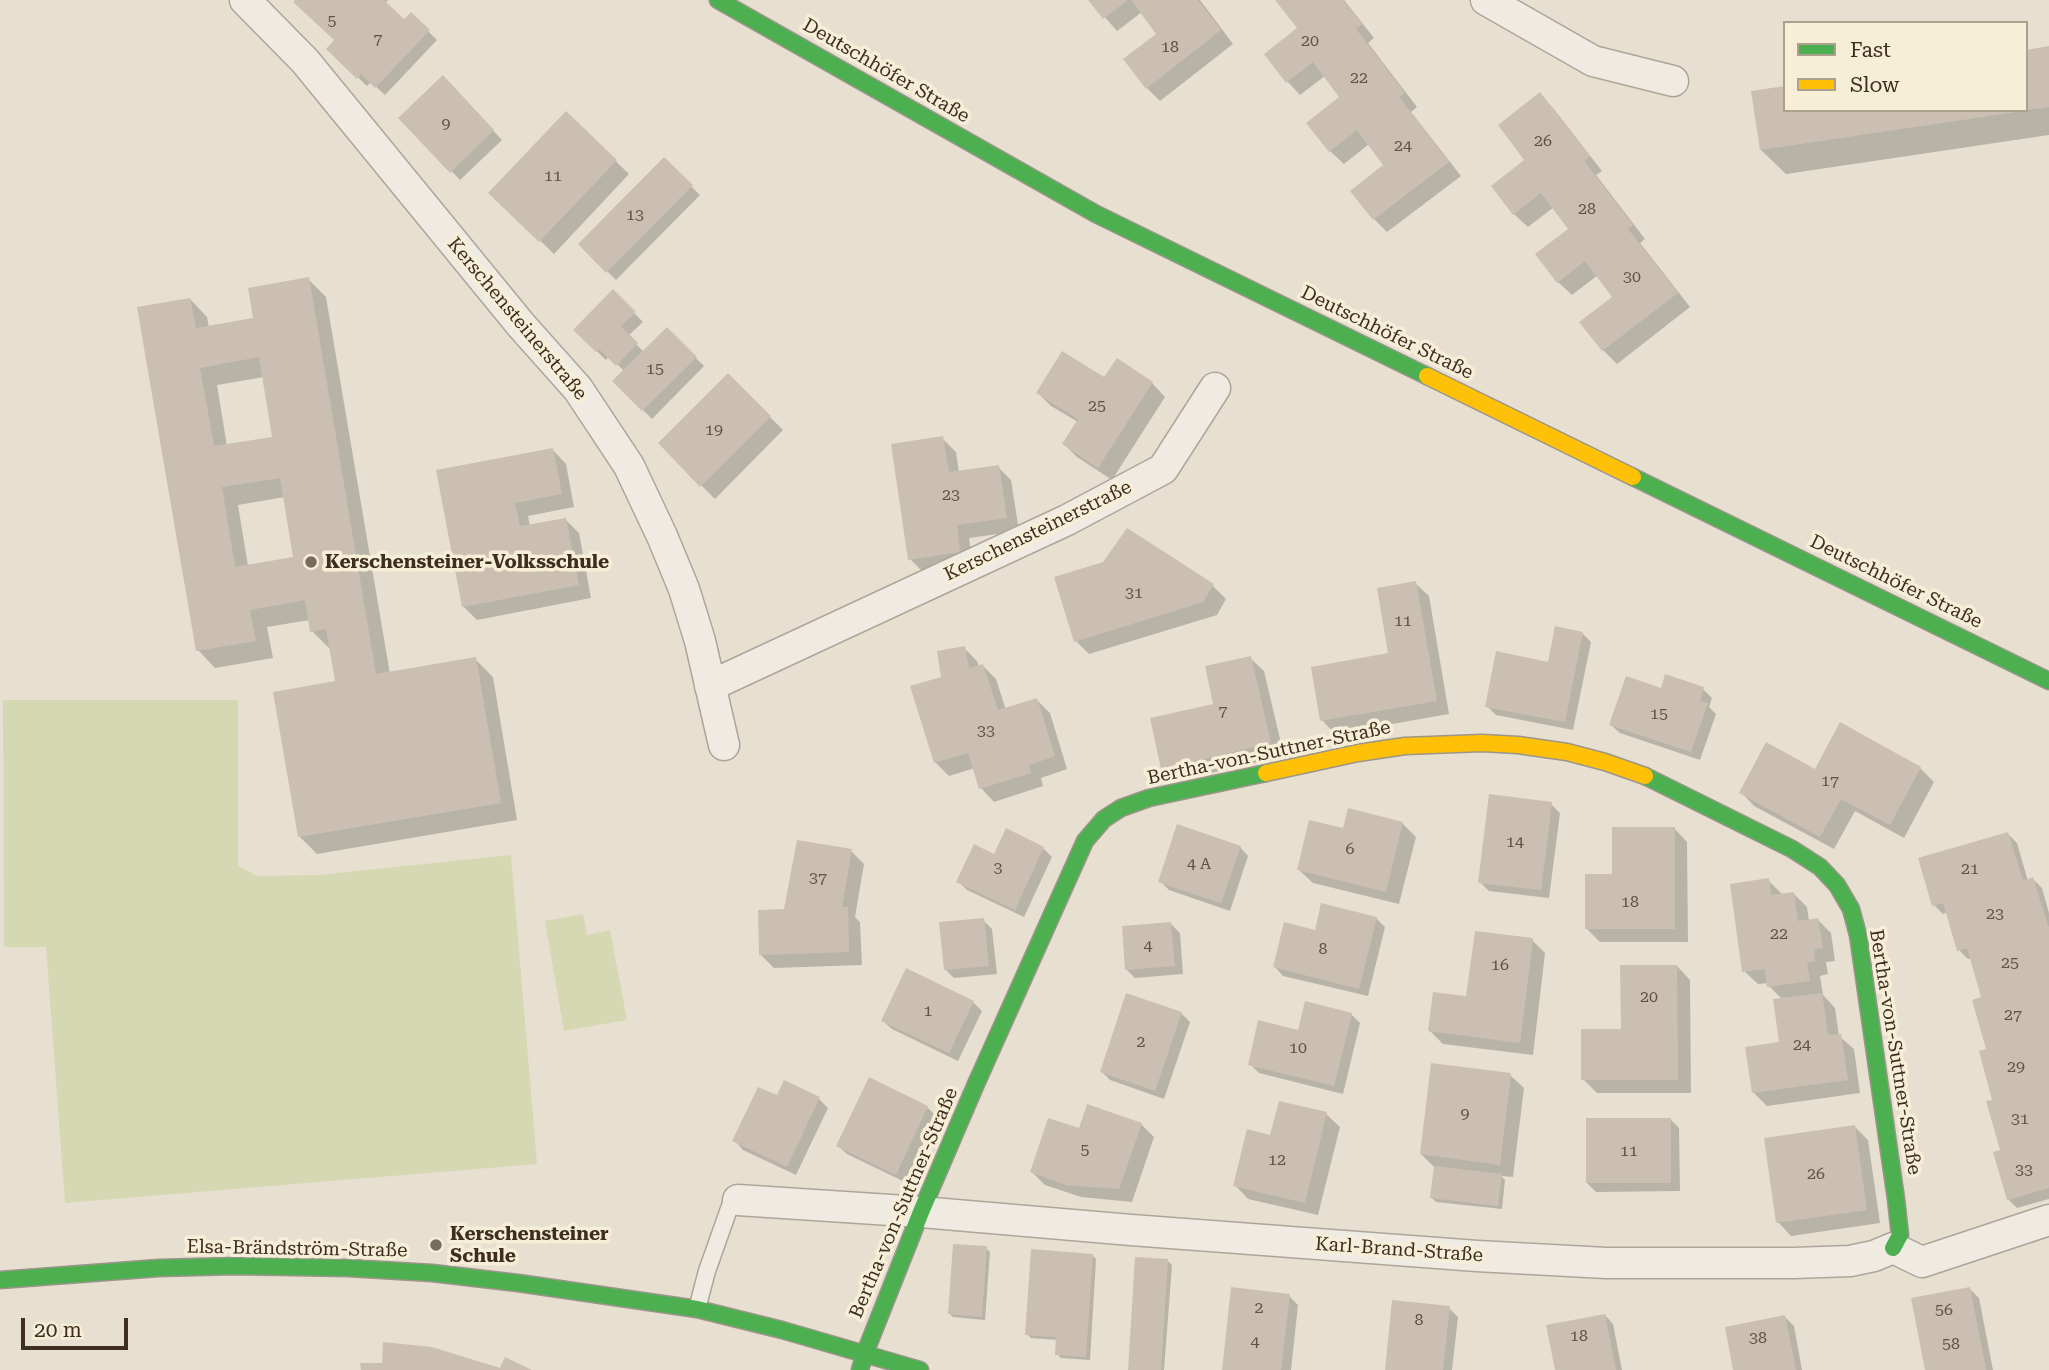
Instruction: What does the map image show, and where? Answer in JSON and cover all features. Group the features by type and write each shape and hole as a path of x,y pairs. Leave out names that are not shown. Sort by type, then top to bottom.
{"street":[{"name":"Kerschensteinerstraße","path":"245,0 305,61 512,315 578,390 629,466 684,589 700,641 724,745"},
{"name":"Deutschhöfer Straße","path":"718,0 1096,214 2049,681"},
{"path":"1486,0 1593,61 1672,81"},
{"name":"Kerschensteinerstraße","path":"710,686 1068,520 1163,469 1215,388"},
{"name":"Bertha-von-Suttner-Straße","path":"860,1370 921,1212 1068,876 1085,841 1104,819 1121,808 1149,798 1358,753 1405,746 1482,743 1518,745 1567,752 1605,762 1652,778 1792,849 1820,867 1837,885 1851,909 1858,935 1896,1199 1899,1235 1893,1248"},
{"name":"Karl-Brand-Straße","path":"738,1200 1477,1256 1606,1263 1850,1261 1874,1256 1893,1248"},
{"path":"1893,1248 1922,1262 2049,1220"},
{"name":"Elsa-Brändström-Straße","path":"0,1280 159,1268 235,1266 432,1273 697,1309 782,1330 920,1370"}],"lane":[{"path":"697,1309 707,1270 730,1206 738,1200"}],"green space":[{"path":"3,700 238,700 238,866 257,876 318,875 511,855 537,1164 65,1203 46,947 4,947"},
{"path":"583,914 587,935 610,930 627,1020 564,1031 545,921"}],"building":[{"path":"384,0 404,19 411,12 430,30 375,88 361,74 357,79 326,49 334,40 293,2"},
{"path":"1088,0 1128,0 1103,19"},
{"path":"1131,0 1198,0 1221,30 1146,89 1123,59 1156,34"},
{"path":"1275,0 1343,0 1362,24 1356,29 1405,93 1399,97 1449,162 1373,220 1350,191 1383,165 1357,130 1329,152 1306,123 1339,97 1313,62 1286,83 1264,54 1297,28"},
{"path":"2049,46 2049,107 2028,110 2028,50"},
{"path":"443,75 494,130 450,173 398,118"},
{"path":"1783,86 1783,112 2016,112 1760,150 1751,91"},
{"path":"1540,92 1590,156 1584,161 1633,225 1628,229 1678,293 1602,351 1579,322 1612,297 1585,261 1557,283 1535,254 1568,229 1541,193 1513,215 1491,186 1524,160 1498,125"},
{"path":"566,111 617,160 539,242 488,193"},
{"path":"664,157 693,185 606,273 578,244"},
{"name":"Kerschensteiner-Volksschule","path":"309,277 376,674 476,657 501,803 298,837 273,692 335,681 326,629 310,632 305,600 250,610 256,641 196,651 137,307 190,298 196,328 253,318 248,288","holes":["259,357 272,437 214,446 200,368","280,478 293,557 235,567 222,487"]},
{"path":"613,289 636,312 621,326 638,343 616,366 599,349 596,352 573,330"},
{"path":"667,327 697,357 642,411 612,381"},
{"path":"1062,351 1104,377 1117,358 1153,382 1098,468 1062,444 1078,419 1036,393"},
{"path":"728,373 771,416 700,487 658,443"},
{"path":"943,436 949,472 999,465 1007,518 957,525 960,552 908,560 891,444"},
{"path":"553,448 562,494 515,503 520,526 566,518 579,585 462,607 436,470"},
{"path":"1127,528 1214,584 1203,602 1074,642 1054,577 1103,562"},
{"path":"1416,581 1437,701 1320,721 1311,667 1388,653 1377,588"},
{"path":"1555,626 1583,632 1565,722 1485,707 1496,651 1548,662"},
{"path":"965,646 969,668 983,664 998,710 1037,698 1055,756 1029,765 1031,773 979,789 968,753 934,763 910,686 941,677 937,651"},
{"path":"1251,656 1271,743 1161,769 1150,718 1213,704 1205,666"},
{"path":"1665,674 1704,687 1700,701 1708,703 1691,752 1609,725 1626,676 1661,688"},
{"path":"1840,722 1921,767 1890,825 1841,799 1820,837 1739,793 1766,742 1815,769"},
{"path":"1489,794 1552,802 1541,890 1478,883"},
{"path":"1348,808 1403,822 1386,892 1297,870 1309,820 1343,828"},
{"path":"1177,824 1241,846 1221,903 1158,882"},
{"path":"1612,827 1675,827 1675,929 1585,929 1585,874 1612,874"},
{"path":"1006,828 1044,847 1015,910 956,882 974,844 994,854"},
{"path":"2008,832 2023,881 2033,877 2049,926 2049,1188 2007,1200 1993,1152 2000,1150 1986,1101 1992,1100 1979,1051 1986,1049 1972,1000 1981,997 1967,948 1957,951 1943,903 1932,906 1918,858"},
{"path":"797,840 852,849 842,907 848,907 849,952 759,955 758,910 784,909"},
{"path":"1769,878 1771,895 1794,892 1798,921 1818,918 1823,948 1814,949 1815,961 1807,963 1810,981 1767,987 1765,969 1742,972 1730,884"},
{"path":"1321,903 1377,917 1359,989 1273,967 1284,922 1315,930"},
{"path":"984,918 989,966 944,970 939,922"},
{"path":"1171,922 1175,966 1125,970 1122,926"},
{"path":"1475,931 1533,938 1520,1043 1428,1031 1433,992 1466,996"},
{"path":"1620,965 1677,965 1678,1080 1581,1080 1581,1029 1621,1029"},
{"path":"906,968 974,1001 949,1053 881,1021"},
{"path":"1126,993 1182,1012 1155,1091 1100,1072"},
{"path":"1822,993 1828,1035 1841,1034 1848,1080 1752,1093 1745,1047 1779,1042 1773,999"},
{"path":"1305,1001 1352,1013 1334,1086 1248,1065 1258,1020 1298,1030"},
{"path":"1431,1063 1511,1073 1500,1165 1420,1154"},
{"path":"869,1077 928,1106 896,1175 836,1146"},
{"path":"784,1080 820,1097 787,1167 732,1141 758,1087 777,1095"},
{"path":"1279,1101 1327,1112 1305,1203 1233,1186 1247,1129 1270,1135"},
{"path":"1087,1104 1142,1123 1119,1189 1066,1185 1030,1172 1048,1118 1079,1128"},
{"path":"1586,1118 1671,1118 1671,1183 1586,1183"},
{"path":"1855,1125 1867,1210 1776,1223 1764,1138"},
{"path":"1434,1166 1502,1174 1498,1206 1430,1198"},
{"path":"953,1244 987,1246 982,1317 948,1314"},
{"path":"1031,1249 1093,1254 1086,1357 1055,1355 1056,1337 1025,1335"},
{"path":"1135,1257 1168,1259 1161,1370 1128,1370"},
{"path":"1231,1287 1290,1294 1281,1370 1222,1370"},
{"path":"1970,1287 1986,1370 1925,1370 1911,1298"},
{"path":"1392,1300 1450,1306 1443,1370 1385,1370"},
{"path":"1605,1314 1616,1370 1555,1370 1546,1325"},
{"path":"1785,1315 1796,1370 1733,1370 1725,1327"},
{"path":"383,1342 432,1347 500,1368 505,1357 532,1370 361,1370 360,1363 382,1363"}],"traffic: fast":[{"path":"718,0 1096,214 1427,376"},
{"path":"1633,477 2049,681"},
{"path":"860,1370 921,1212 1085,841 1104,819 1121,808 1149,798 1266,773"},
{"path":"1645,776 1792,849 1820,867 1837,885 1851,909 1858,935 1896,1199 1900,1235 1893,1248"},
{"path":"0,1280 159,1268 235,1266 432,1273 697,1309 782,1330 920,1370"}],"traffic: slow":[{"path":"1427,376 1633,477"},
{"path":"1266,773 1405,746 1482,743 1567,752 1645,776"}],"place":[{"name":"Kerschensteiner-Volksschule","path":"311,562"},
{"name":"Kerschensteiner Schule","path":"436,1245"}]}
